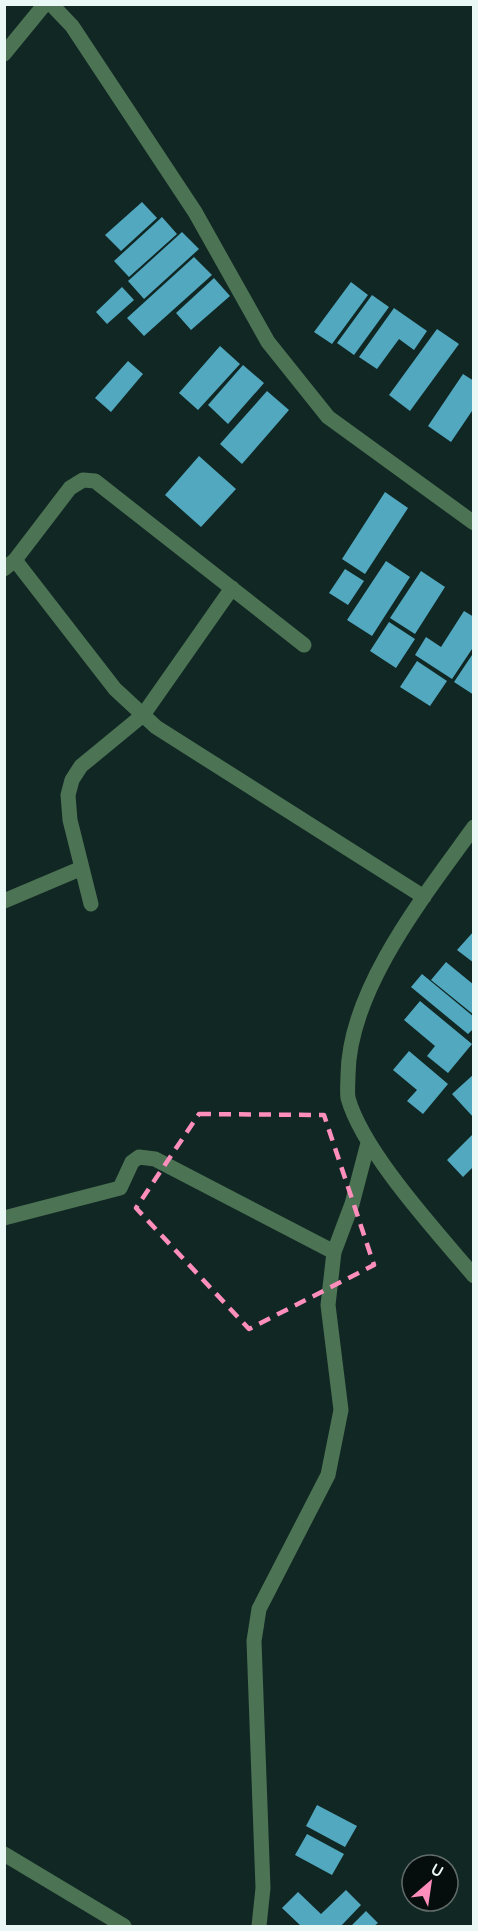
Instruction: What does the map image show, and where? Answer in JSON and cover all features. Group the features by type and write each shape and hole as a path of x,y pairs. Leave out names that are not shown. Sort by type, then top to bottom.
{"street":[{"path":"4,54 45,4"},
{"path":"61,15 195,212 268,342 328,417 474,523"},
{"path":"304,645 95,481 83,480 70,488 10,565 115,689 156,727 424,897"},
{"path":"91,904 70,820 68,795 72,780 81,766 143,715 232,588"},
{"path":"474,827 424,897 367,992 348,1059 348,1097 368,1143 474,1276"},
{"path":"4,901 82,868"},
{"path":"259,1926 263,1888 254,1641 259,1609 328,1475 341,1410 328,1305 334,1252 352,1204 368,1143"},
{"path":"4,1218 106,1194 120,1188 132,1162 139,1156 155,1159 334,1252"},
{"path":"4,1854 124,1926"}],"highlighted area":[{"path":"199,1114 324,1115 374,1265 249,1329 136,1208"}],"building":[{"path":"142,202 157,218 121,251 105,235"},
{"path":"162,217 177,234 129,277 114,261"},
{"path":"182,232 199,249 144,299 128,281"},
{"path":"194,257 212,275 144,336 127,318"},
{"path":"214,278 230,296 191,330 176,313"},
{"path":"351,282 368,295 332,344 314,332"},
{"path":"122,287 134,300 107,324 96,312"},
{"path":"372,295 389,307 354,355 337,343"},
{"path":"394,308 427,331 414,350 399,339 377,369 359,357"},
{"path":"437,329 459,344 410,411 389,395"},
{"path":"220,346 240,364 198,410 179,393"},
{"path":"128,361 143,374 111,412 95,398"},
{"path":"243,365 264,383 228,424 208,405"},
{"path":"463,374 474,381 474,408 451,442 428,426"},
{"path":"267,391 289,410 242,464 220,444"},
{"path":"199,456 236,489 201,527 165,495"},
{"path":"385,492 408,508 365,574 342,559"},
{"path":"386,561 410,577 372,636 347,620"},
{"path":"345,569 364,581 348,605 329,593"},
{"path":"421,571 445,587 415,634 390,618"},
{"path":"464,611 474,617 474,646 452,679 415,655 426,637 441,647"},
{"path":"389,622 415,639 396,668 370,651"},
{"path":"474,652 474,695 454,682"},
{"path":"417,661 447,681 430,706 400,687"},
{"path":"474,931 474,963 457,950"},
{"path":"446,962 474,985 474,1015 431,980"},
{"path":"422,974 474,1017 474,1028 468,1034 411,987"},
{"path":"420,1001 472,1044 448,1073 427,1056 435,1046 404,1020"},
{"path":"409,1051 448,1084 423,1114 407,1101 417,1090 393,1070"},
{"path":"474,1074 474,1118 452,1094"},
{"path":"474,1133 474,1166 463,1177 447,1160"},
{"path":"317,1805 357,1826 345,1847 306,1826"},
{"path":"307,1834 344,1854 332,1875 295,1855"},
{"path":"346,1890 361,1905 341,1926 301,1926 282,1908 298,1892 321,1914"},
{"path":"366,1911 378,1923 374,1926 351,1926"}]}
